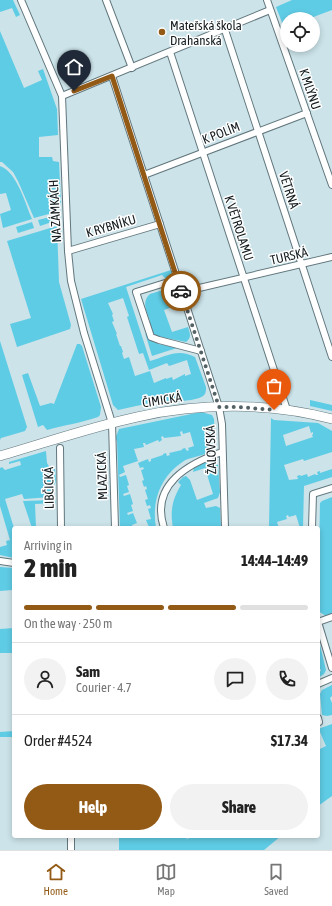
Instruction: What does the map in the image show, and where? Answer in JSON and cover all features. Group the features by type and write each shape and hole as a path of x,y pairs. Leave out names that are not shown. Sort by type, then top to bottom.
{"street":[{"name":"NA ZÁMKÁCH","path":"20,0 62,96 68,250 71,281 84,333 112,423"},
{"path":"106,0 132,68"},
{"name":"K MLÝNU","path":"267,0 332,185"},
{"path":"62,96 270,10"},
{"name":"VĚTRNÁ","path":"224,30 332,356"},
{"name":"K VĚTROLAMU","path":"170,52 287,410"},
{"name":"ŽALOVSKÁ","path":"112,76 219,407 222,424 225,526"},
{"name":"K POLÍM","path":"144,175 307,113"},
{"name":"K RYBNÍKU","path":"68,250 160,224"},
{"name":"TURSKÁ","path":"182,292 332,257"},
{"path":"178,279 136,292 147,330 151,337 158,340 201,352"},
{"name":"ČIMICKÁ","path":"0,456 112,423 197,407 239,407 287,410 332,419"},
{"name":"MLAZICKÁ","path":"112,423 115,526"},
{"name":"LIBČICKÁ","path":"60,448 61,526"},
{"path":"164,526 161,514 163,500 165,492 173,479 178,473 198,461 222,452"},
{"path":"312,526 313,494 332,488"},
{"path":"0,561 12,563"},
{"path":"320,621 332,617"},
{"path":"320,629 332,668"},
{"path":"320,683 332,678"},
{"path":"71,838 71,850"}],"shaded area":[{"path":"0,0 13,0 20,15 16,17 12,8 0,12"},
{"path":"292,0 332,0 332,10 320,14 320,12 280,12 280,17 276,7"},
{"path":"0,31 24,88 42,80 38,71 43,69 57,109 58,135 39,137 39,157 52,157 53,161 59,162 61,204 56,212 34,218 13,172 2,162 0,162"},
{"path":"0,166 6,169 16,181 32,219 3,228 0,214 11,210 6,193 0,194"},
{"path":"54,216 55,221 40,226 38,220"},
{"path":"32,222 34,228 18,233 16,227"},
{"path":"57,226 59,282 71,325 70,329 17,347 10,324 31,318 7,241"},
{"path":"171,270 171,278 166,279 162,275 126,287 150,361 178,353 189,354 195,357 206,387 205,394 200,398 195,399 174,402 159,401 118,410 113,405 81,299","holes":["123,298 129,316 127,317 139,354 143,353 149,370 167,363 169,366 187,360 191,374 185,376 185,374 173,380 172,377 166,378 154,383 150,371 135,376 129,357 124,359 123,352 112,322 114,321 113,314 108,303"]},
{"path":"173,287 181,304 164,310 172,332 188,327 190,337 186,342 156,336 152,332 146,311 145,304 147,297 150,294"},
{"path":"145,333 155,342 177,348 152,356"},
{"path":"0,341 27,427 25,431 1,438 0,440"},
{"path":"77,344 82,346 101,407 100,415 92,419 47,430 43,425 38,427 22,375 28,373 40,406 51,403 54,404"},
{"path":"310,400 332,405 332,411 310,406"},
{"path":"201,412 212,415 214,419 215,447 206,454 184,461 177,466 170,472 161,486 156,502 156,526 149,526 146,520 151,519 148,509 151,508 150,505 147,506 145,500 148,499 145,490 147,489 146,486 144,487 142,481 144,480 141,470 144,469 143,467 140,468 138,463 148,459 149,462 151,459 163,454 166,453 167,456 170,455 169,453 185,448 187,451 189,450 188,448 194,446 190,432 183,434 182,431 180,432 181,436 164,438 163,436 161,437 162,440 159,442 158,440 146,445 143,443 144,447 134,449 138,461 123,466 125,472 119,475 120,477 126,475 129,485 127,486 129,492 123,494 124,496 130,494 133,504 131,505 133,511 127,513 128,515 133,513 137,523 132,526 120,526 117,441 115,439 119,429"},
{"path":"271,418 274,420 318,423 332,431 332,452 304,461 303,459 284,465 289,480 298,479 297,476 300,475 307,474 308,477 315,474 318,475 317,472 320,471 320,473 332,469 332,477 304,486 303,526 299,526 296,515 289,517 288,515 286,516 287,519 277,522 278,526 269,526","holes":["309,426 311,433 313,432 313,437 286,446 283,435"]},
{"path":"46,451 47,463 50,468 55,469 56,480 55,484 51,486 51,497 24,499 22,494 5,499 13,526 12,526 12,558 0,555 0,547 7,545 6,541 10,540 0,506 0,468 2,467 5,470 21,465 20,461 9,464 9,462"},
{"path":"208,461 214,462 218,465 220,492 218,498 204,503 206,508 216,506 220,508 221,526 173,526 172,506 181,485 178,482 183,477 186,476 190,480 197,500 213,494 205,468 193,472 194,468"},
{"path":"332,497 332,614 326,616 320,612 320,526 320,503"},
{"path":"55,500 56,503 35,504 36,526 31,526 23,501"},
{"path":"0,567 12,568 12,590 0,591"},
{"path":"12,628 12,653 0,653 0,629"},
{"path":"320,645 326,670 320,677"},
{"path":"332,685 332,696 330,698 332,703 332,715 322,715 320,694 322,690"},
{"path":"332,724 332,796 320,805 320,749 326,746 320,728"},
{"path":"12,731 12,737 0,737 0,732"},
{"path":"119,838 279,838 264,850 119,850"}],"way so far":[{"path":"181,291 219,407 274,410"}],"place":[{"name":"Mateřská škola Drahanská","path":"162,32"}],"route":[{"path":"74,91 112,76 181,291"}]}
